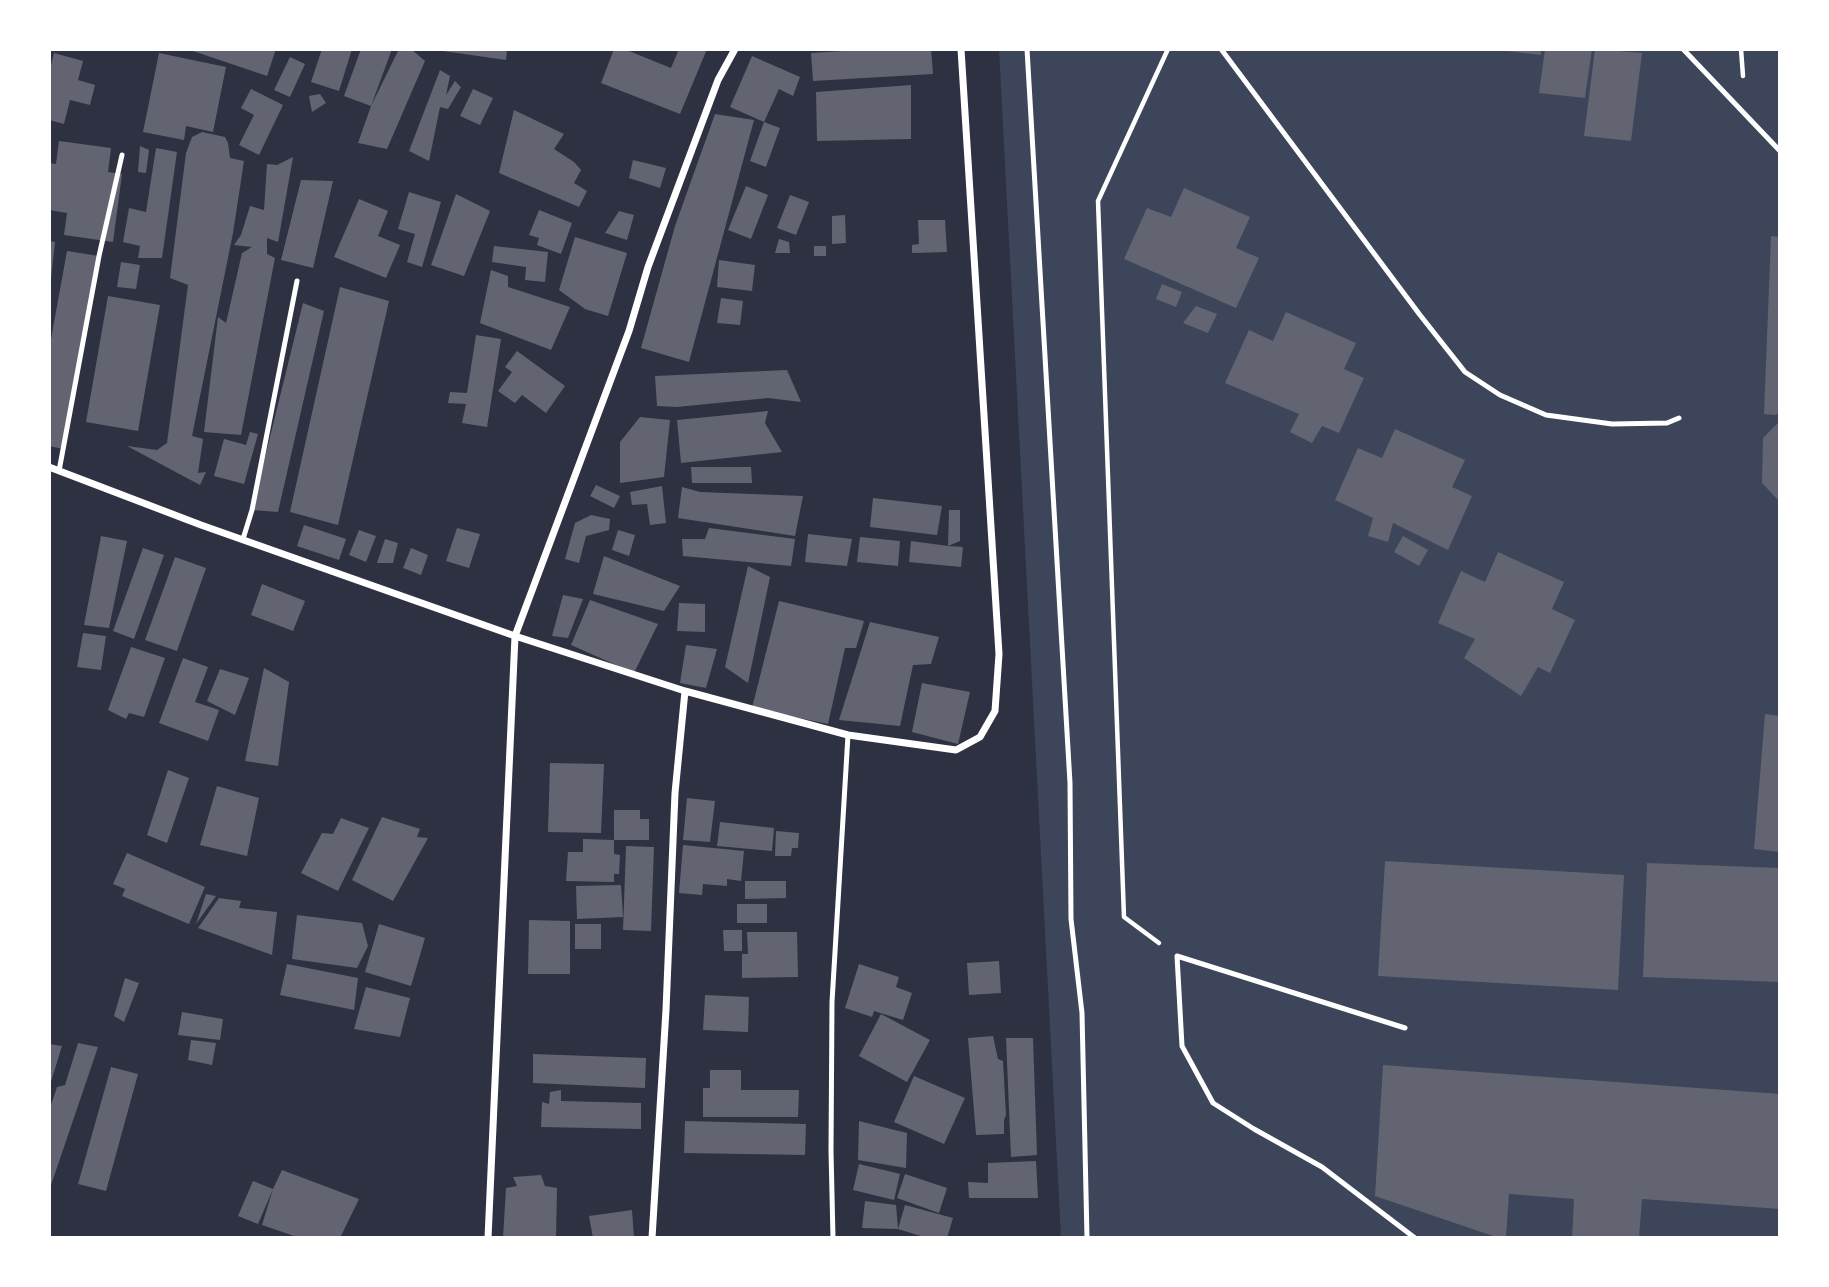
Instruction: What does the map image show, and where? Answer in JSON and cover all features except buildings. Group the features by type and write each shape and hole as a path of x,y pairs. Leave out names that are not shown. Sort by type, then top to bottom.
{"street":[{"path":"488,1238 515,636 629,331 648,267 713,92 735,49"},
{"path":"49,467 201,526 515,636 685,691 848,735 956,750 980,737 995,711 999,654 961,49"},
{"path":"652,1238 666,1010 675,793 685,691"}],"lane":[{"path":"1027,49 1069,769 1071,919 1082,1013 1087,1238"},
{"path":"1221,49 1465,372 1500,395 1546,415 1612,424 1667,423 1679,418"},
{"path":"1683,49 1780,151"},
{"path":"59,471 99,256 122,155"},
{"path":"243,539 252,510 297,281"},
{"path":"833,1238 832,1002 848,735"},
{"path":"1405,1028 1177,956 1182,1046 1213,1103 1322,1167 1415,1238"}],"path":[{"path":"1168,49 1098,201 1124,917 1177,956"}],"shaded area":[{"path":"999,49 1780,49 1780,1238 1061,1238"}]}
